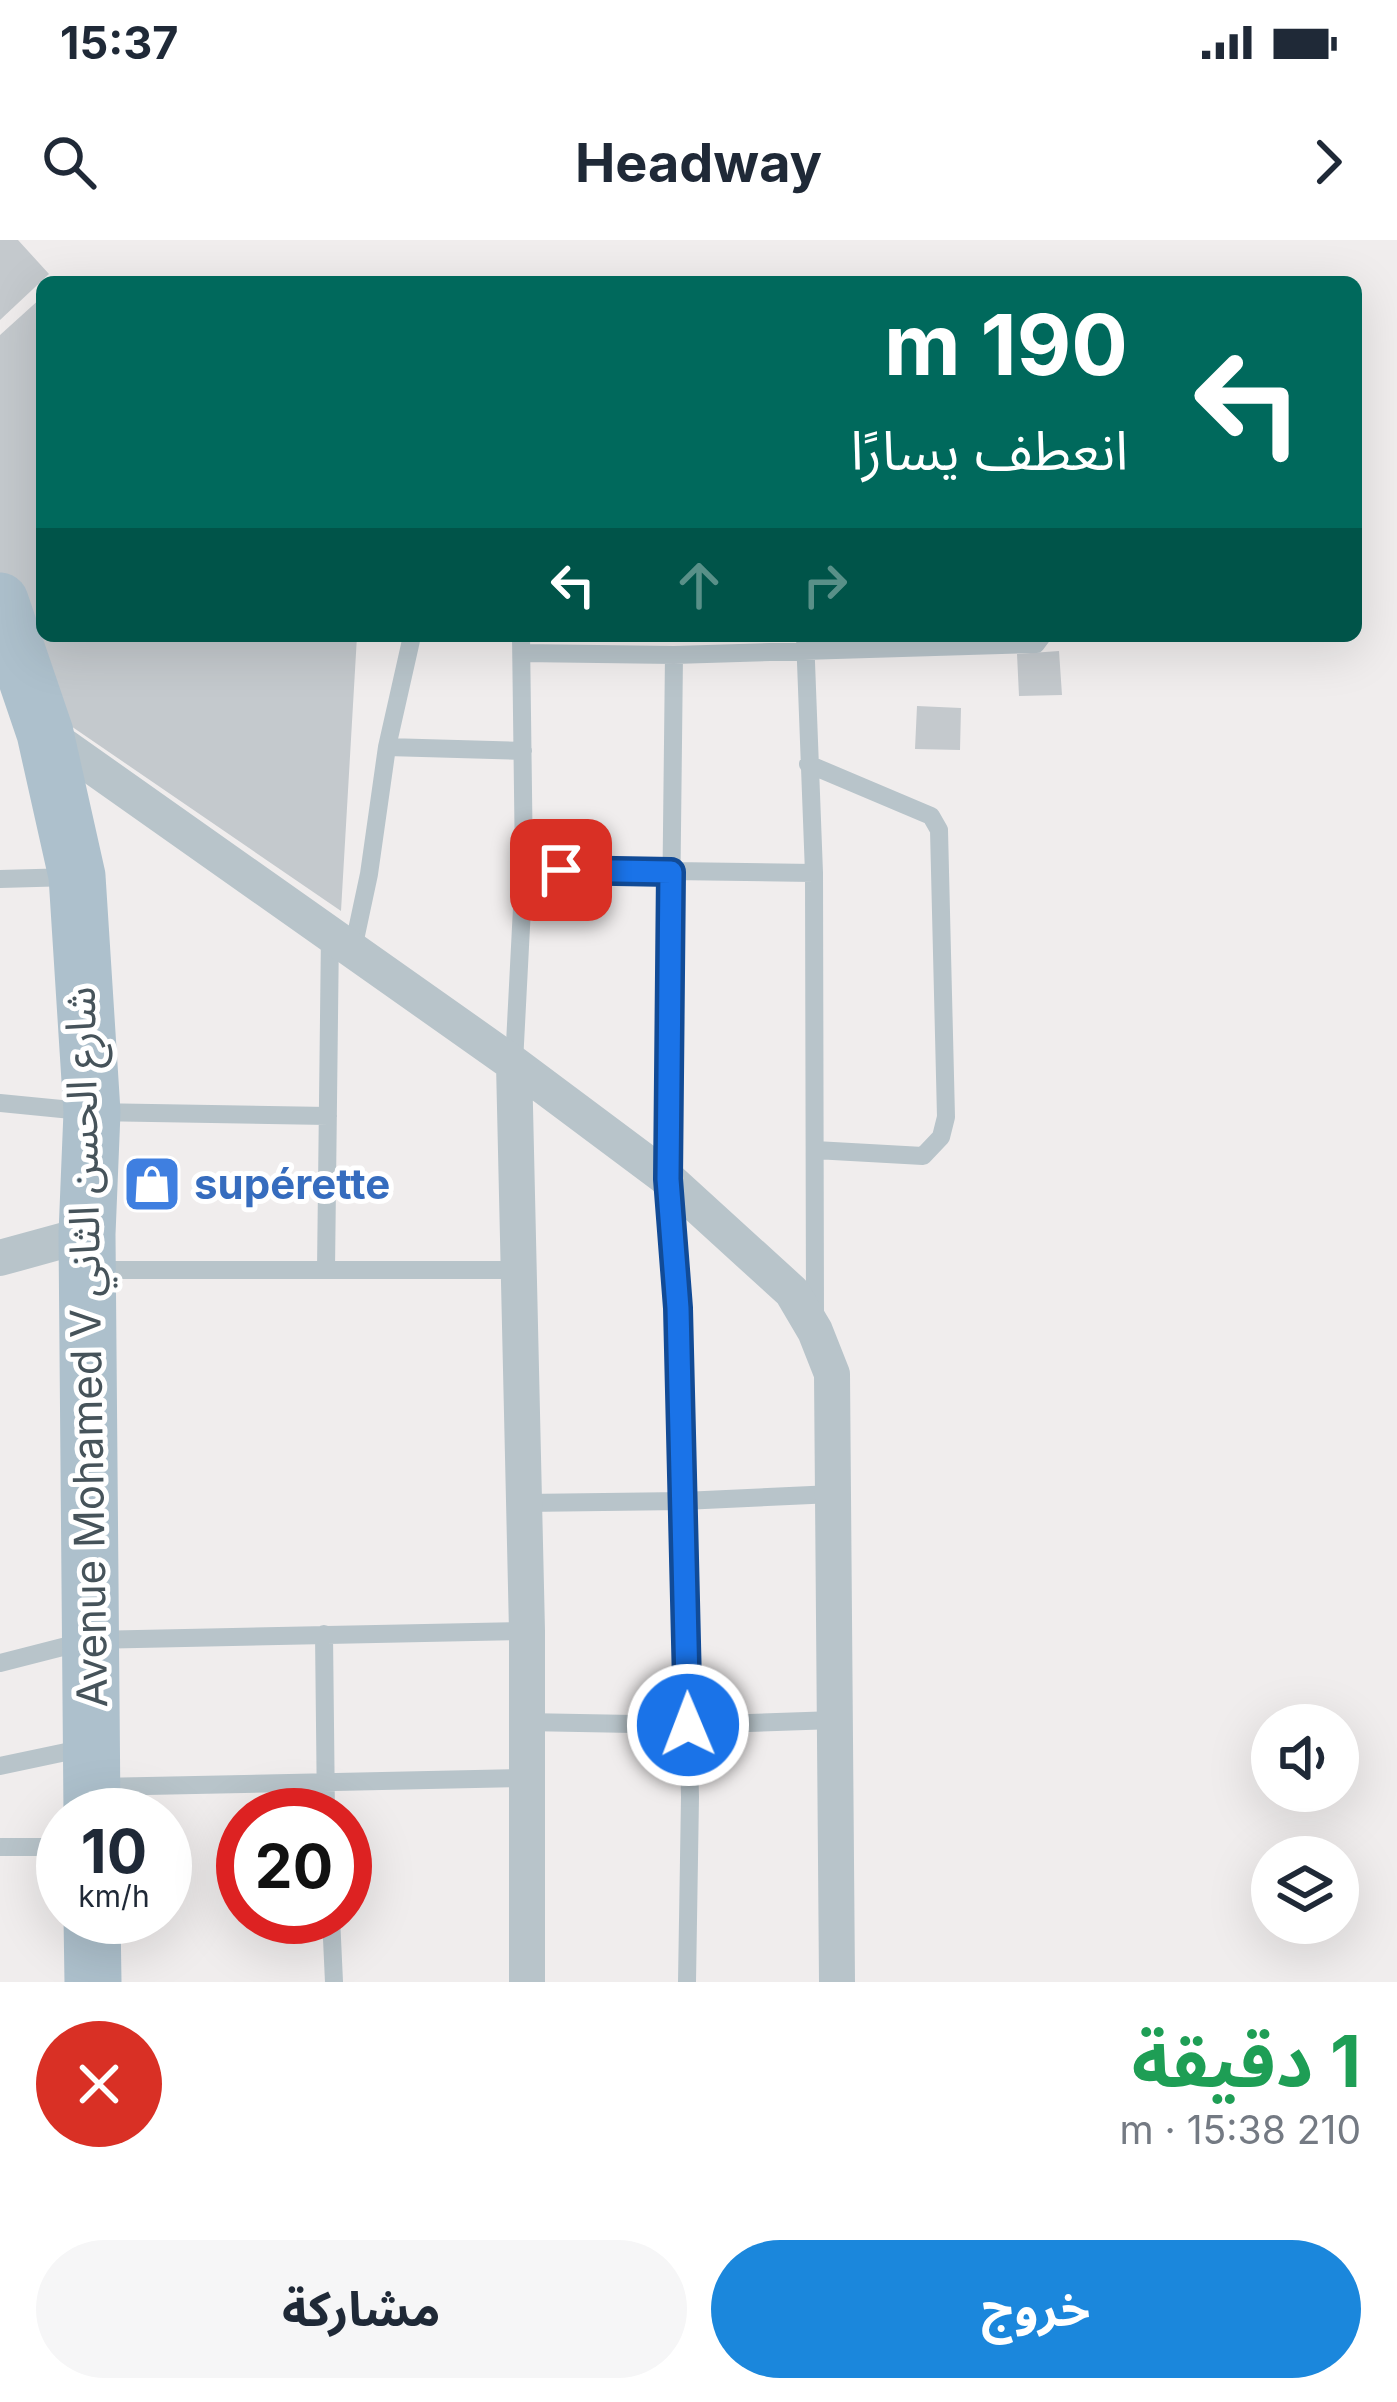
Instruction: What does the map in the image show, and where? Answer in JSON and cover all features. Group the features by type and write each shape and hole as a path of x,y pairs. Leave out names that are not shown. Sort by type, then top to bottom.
{"main road":[{"name":"Avenue Mohamed V شارع الحسن الثاني","path":"0,601 45,733 76,876 92,1112 88,1252 92,1783"},
{"path":"92,1944 93,1982"}],"street":[{"path":"45,733 514,1064 668,1179 792,1292 832,1374 837,1982"},
{"path":"514,1064 521,1270 527,1982"},
{"path":"0,1258 88,1252"}],"lane":[{"path":"326,1270 328,1117 341,941 369,874 387,747 411,642"},
{"path":"514,1064 524,869 522,645 674,655 806,644 1038,642"},
{"path":"806,644 814,873 815,1331"},
{"path":"674,655 668,1179 678,1308 683,1501 687,1982"},
{"path":"387,747 523,751"},
{"path":"808,764 935,821 940,852 946,1095 941,1137 923,1156 815,1150"},
{"path":"524,869 814,873"},
{"path":"0,879 76,876"},
{"path":"0,1103 92,1112 328,1117"},
{"path":"88,1252 326,1270 521,1270"},
{"path":"524,1503 833,1494"},
{"path":"0,1663 90,1640 526,1631"},
{"path":"324,1634 324,1788"},
{"path":"525,1722 688,1725 835,1720"},
{"path":"0,1766 92,1783 525,1778"},
{"path":"0,1847 36,1847"},
{"path":"332,1944 334,1982"}],"building":[{"path":"0,240 18,240 49,274 36,276 36,286 0,320"},
{"path":"36,302 36,642 357,642 341,911 68,724 0,574 0,335"},
{"path":"1059,651 1062,695 1019,696 1017,654"},
{"path":"917,706 961,708 960,750 915,749"}],"place":[{"name":"supérette","path":"152,1184"}],"route":[{"path":"561,870 671,872 668,1179 678,1308 688,1725"}]}
